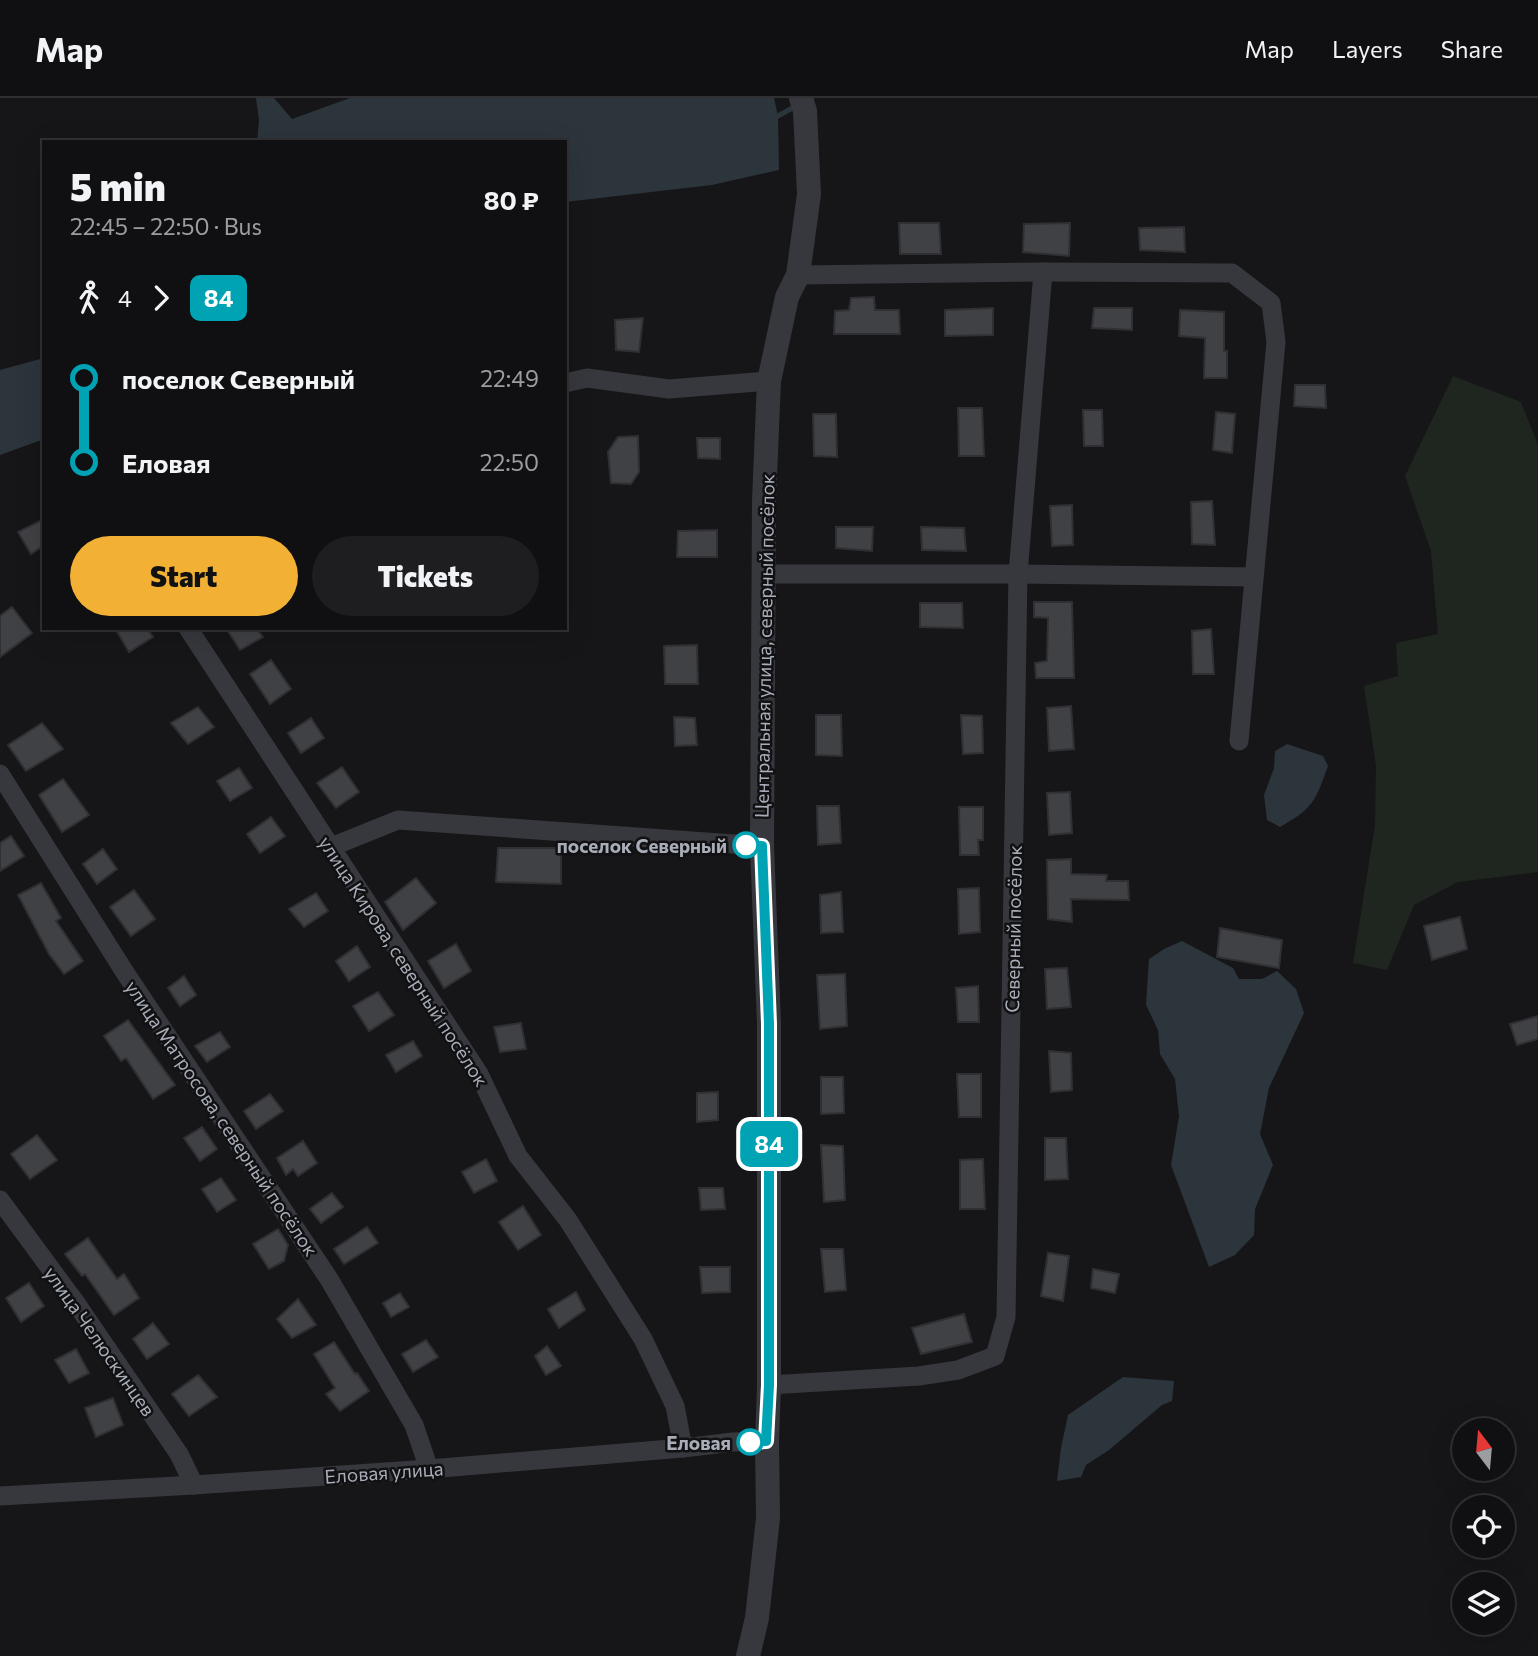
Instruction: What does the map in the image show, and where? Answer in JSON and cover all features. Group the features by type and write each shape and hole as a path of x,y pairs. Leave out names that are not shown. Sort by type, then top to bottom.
{"street":[{"name":"Центральная улица, северный посёлок","path":"748,1656 758,1618 768,1518 766,1441 769,1385 769,1024 762,846 763,575 769,382 787,297 798,275 809,194 803,105"},
{"name":"Северный посёлок","path":"769,1385 919,1376 958,1370 995,1356 1000,1343 1007,1304 1018,574 1043,272"},
{"path":"798,275 1232,273 1271,303 1276,342 1239,741"},
{"path":"567,383 587,379 669,389 769,382"},
{"path":"763,575 1253,577"},
{"name":"улица Кирова, северный посёлок","path":"189,630 479,1074 518,1156 568,1220 643,1339 676,1406 683,1448"},
{"name":"улица Матросова, северный посёлок","path":"0,774 124,971 329,1279 414,1425 429,1469"},
{"path":"331,846 398,820 762,846"},
{"name":"улица Челюскинцев","path":"0,1200 78,1307 179,1454 194,1485"},
{"name":"Еловая улица","path":"0,1496 429,1469 766,1441"}],"shaded area":[{"path":"256,98 274,98 292,119 350,98 774,98 778,116 779,170 712,185 567,202 567,140 257,140 259,120"},
{"path":"42,359 42,440 0,455 0,370"},
{"path":"1453,376 1521,402 1538,445 1538,872 1458,882 1414,905 1387,970 1353,963 1375,825 1376,766 1364,686 1398,676 1396,643 1438,634 1431,551 1405,476"},
{"path":"1287,744 1323,756 1328,766 1320,788 1307,809 1280,827 1267,820 1264,795 1274,768 1275,751"},
{"path":"1182,941 1233,968 1239,979 1262,979 1277,971 1296,989 1304,1013 1269,1088 1260,1134 1273,1165 1255,1209 1254,1235 1235,1255 1209,1267 1171,1165 1179,1116 1175,1079 1160,1054 1158,1030 1146,1005 1149,959"},
{"path":"1123,1377 1174,1381 1172,1401 1162,1405 1109,1450 1086,1465 1081,1477 1057,1481 1068,1415"}],"building":[{"path":"899,223 939,223 941,254 900,254"},
{"path":"1070,223 1069,256 1023,252 1024,224"},
{"path":"1184,227 1185,252 1140,250 1139,228"},
{"path":"874,297 875,310 899,310 900,334 834,334 835,311 849,310 851,298"},
{"path":"993,308 993,335 945,336 945,310"},
{"path":"1094,308 1132,308 1132,330 1092,328"},
{"path":"1180,310 1224,312 1227,378 1204,378 1205,338 1179,336"},
{"path":"643,318 639,352 616,350 615,320"},
{"path":"1295,385 1325,385 1326,408 1294,406"},
{"path":"958,408 982,408 984,456 959,456"},
{"path":"1083,410 1102,410 1103,446 1084,446"},
{"path":"1216,412 1235,414 1232,453 1213,450"},
{"path":"813,414 836,414 837,457 814,456"},
{"path":"638,436 639,472 631,484 611,483 608,452 618,437"},
{"path":"697,438 720,438 720,459 698,458"},
{"path":"1212,501 1215,545 1192,544 1191,502"},
{"path":"1072,505 1073,545 1052,546 1050,506"},
{"path":"42,520 42,546 31,554 18,532"},
{"path":"836,527 873,527 872,551 836,548"},
{"path":"921,527 964,528 966,551 922,550"},
{"path":"717,530 717,557 677,557 678,531"},
{"path":"1034,602 1072,602 1074,678 1036,678 1035,663 1047,661 1048,618 1034,617"},
{"path":"920,603 962,603 963,628 920,627"},
{"path":"12,607 32,633 0,657 0,616"},
{"path":"1211,629 1214,674 1193,674 1192,631"},
{"path":"116,630 148,630 153,637 129,652"},
{"path":"227,630 258,630 263,637 240,650"},
{"path":"697,645 698,684 665,684 664,646"},
{"path":"271,660 291,689 270,704 250,674"},
{"path":"1071,706 1074,749 1049,751 1047,708"},
{"path":"198,707 214,727 188,744 171,723"},
{"path":"816,715 841,715 842,756 816,755"},
{"path":"961,715 982,716 983,753 963,754"},
{"path":"674,717 695,718 697,745 675,746"},
{"path":"311,718 324,738 301,753 288,733"},
{"path":"42,723 63,749 26,771 8,745"},
{"path":"342,767 359,792 336,808 317,783"},
{"path":"239,768 252,788 230,801 217,781"},
{"path":"63,779 89,815 62,832 39,795"},
{"path":"1070,792 1072,833 1049,835 1047,793"},
{"path":"817,806 839,806 841,843 818,845"},
{"path":"959,807 983,807 983,840 978,840 979,855 960,855"},
{"path":"271,817 285,836 260,853 247,834"},
{"path":"11,836 24,856 0,871 0,843"},
{"path":"498,848 561,848 561,884 496,882"},
{"path":"103,849 117,869 97,884 83,864"},
{"path":"1071,859 1071,874 1107,875 1106,881 1128,881 1129,900 1071,899 1072,922 1048,919 1047,860"},
{"path":"416,878 436,903 403,930 385,902"},
{"path":"41,883 61,918 56,921 83,961 64,974 49,954 18,895"},
{"path":"979,888 980,932 959,934 958,889"},
{"path":"134,890 155,919 131,936 110,907"},
{"path":"841,892 843,932 821,933 820,895"},
{"path":"316,893 328,911 304,927 289,909"},
{"path":"1460,917 1467,949 1432,960 1424,926"},
{"path":"1220,928 1282,940 1279,968 1217,957"},
{"path":"456,944 471,971 444,988 428,961"},
{"path":"357,946 370,967 349,981 336,961"},
{"path":"1067,968 1071,1007 1047,1009 1045,969"},
{"path":"845,974 847,1026 820,1029 817,975"},
{"path":"184,976 196,995 180,1006 168,988"},
{"path":"978,986 979,1022 958,1022 956,988"},
{"path":"378,992 394,1015 369,1031 353,1006"},
{"path":"1538,1016 1538,1039 1517,1045 1510,1024"},
{"path":"128,1020 175,1085 153,1099 126,1058 121,1061 104,1036"},
{"path":"521,1023 526,1049 500,1052 494,1027"},
{"path":"220,1032 230,1047 207,1062 195,1046"},
{"path":"413,1041 422,1056 396,1072 386,1055"},
{"path":"1049,1051 1071,1053 1072,1090 1051,1092"},
{"path":"957,1074 981,1074 981,1117 959,1117"},
{"path":"821,1077 843,1077 844,1113 821,1114"},
{"path":"718,1092 718,1120 697,1122 697,1093"},
{"path":"270,1094 283,1111 256,1129 244,1111"},
{"path":"202,1127 217,1149 200,1161 184,1138"},
{"path":"37,1135 57,1160 30,1179 11,1154"},
{"path":"1045,1138 1066,1138 1068,1179 1045,1180"},
{"path":"303,1141 317,1163 298,1176 293,1169 286,1175 277,1158"},
{"path":"821,1145 843,1146 845,1200 824,1202"},
{"path":"486,1159 497,1181 474,1193 462,1172"},
{"path":"983,1159 985,1209 960,1209 960,1160"},
{"path":"221,1178 236,1200 217,1212 202,1189"},
{"path":"699,1188 723,1188 725,1209 701,1210"},
{"path":"332,1193 343,1207 321,1223 310,1209"},
{"path":"523,1206 541,1235 518,1250 499,1222"},
{"path":"367,1227 378,1243 344,1264 334,1249"},
{"path":"278,1229 288,1245 284,1261 269,1269 253,1244"},
{"path":"88,1238 117,1279 124,1274 139,1298 114,1315 85,1274 82,1276 65,1254"},
{"path":"821,1249 843,1249 846,1290 825,1292"},
{"path":"1048,1253 1069,1256 1063,1301 1041,1296"},
{"path":"700,1267 730,1267 730,1292 702,1293"},
{"path":"1093,1269 1119,1274 1115,1293 1091,1288"},
{"path":"29,1283 44,1306 21,1322 6,1298"},
{"path":"576,1292 585,1310 559,1328 548,1309"},
{"path":"400,1293 409,1307 391,1317 383,1303"},
{"path":"298,1299 316,1325 292,1338 277,1319"},
{"path":"964,1314 972,1342 921,1354 912,1328"},
{"path":"153,1323 169,1344 147,1359 133,1339"},
{"path":"426,1340 438,1357 413,1372 402,1354"},
{"path":"334,1342 369,1391 340,1411 326,1394 335,1388 314,1354"},
{"path":"547,1346 561,1366 546,1375 535,1356"},
{"path":"76,1349 89,1373 69,1383 55,1360"},
{"path":"198,1375 217,1397 189,1416 172,1394"},
{"path":"113,1398 123,1425 96,1437 85,1408"}],"waterway":[{"path":"778,116 796,106"}],"bus line":[{"name":"84","path":"746,845 762,846 769,1024 769,1385 766,1441 750,1442"}],"place":[{"name":"поселок Северный","path":"746,845"},
{"name":"Еловая","path":"750,1442"}]}
